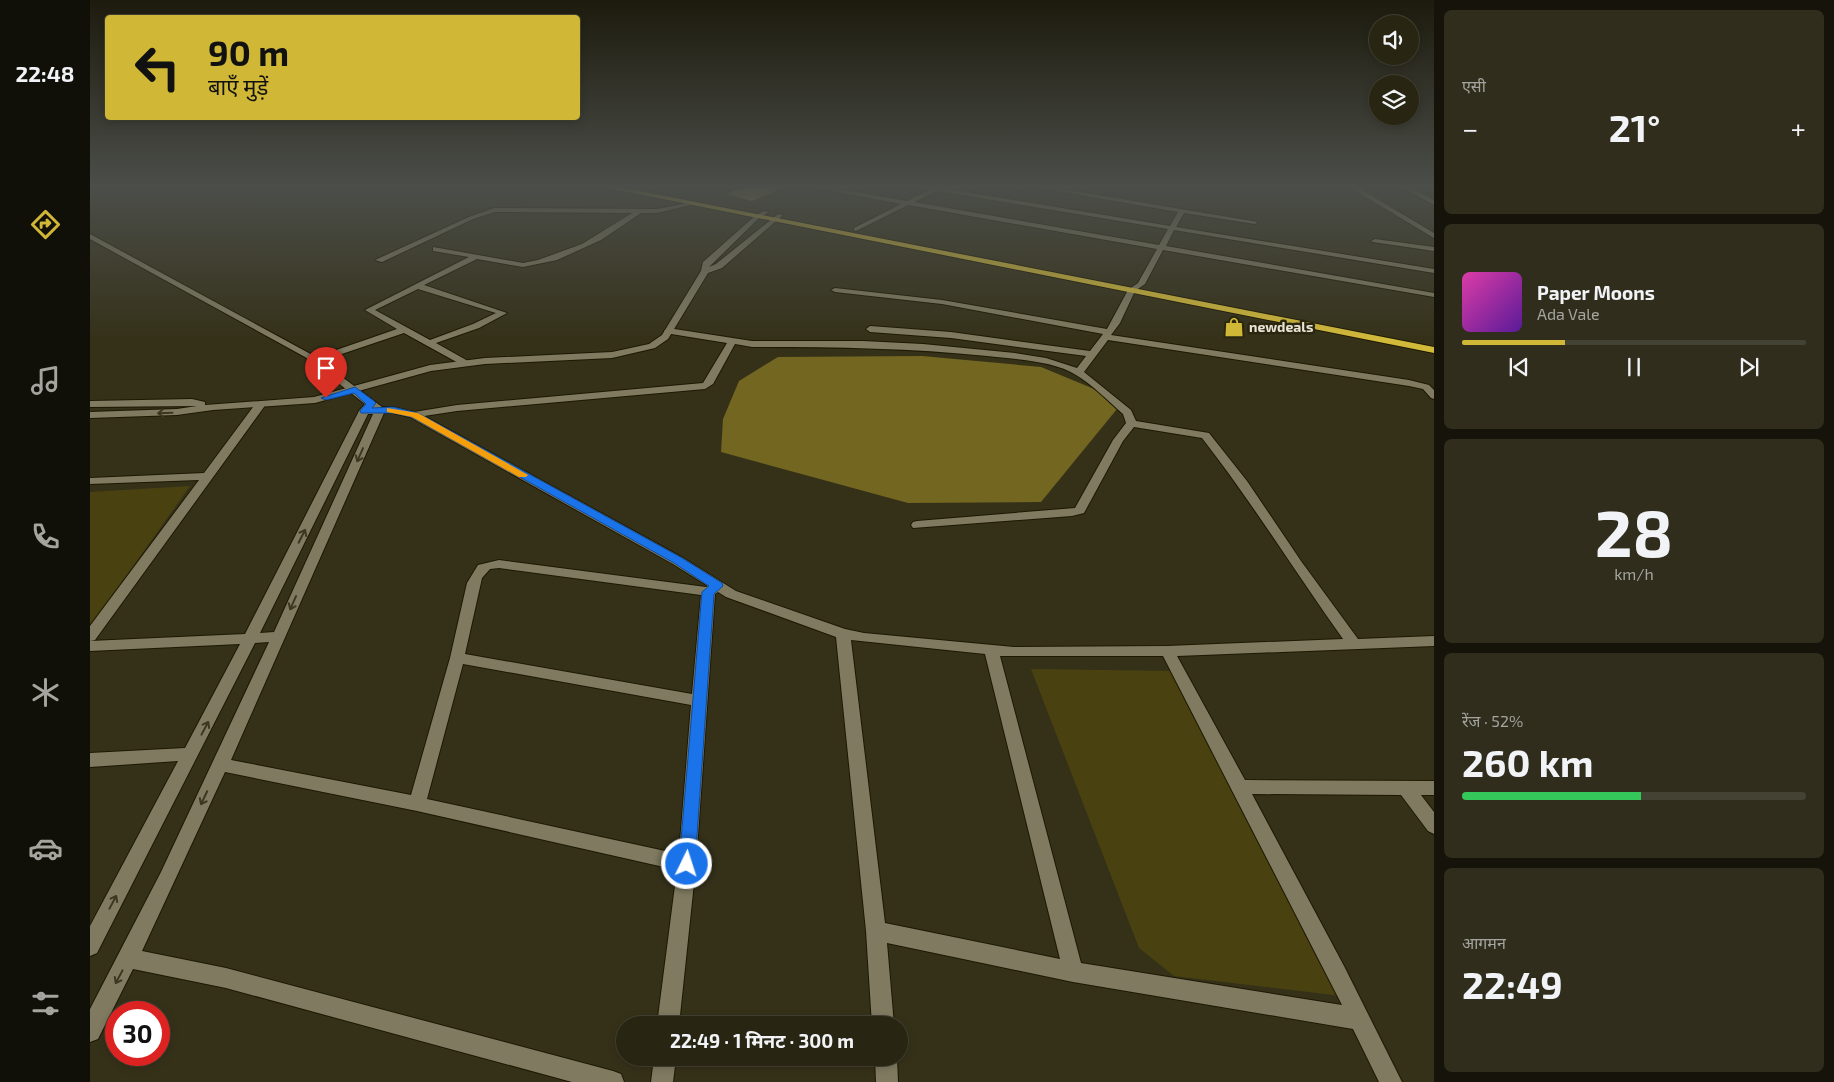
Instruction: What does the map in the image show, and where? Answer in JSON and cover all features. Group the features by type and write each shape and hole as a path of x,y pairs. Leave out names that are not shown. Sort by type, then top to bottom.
{"highway":[{"path":"874,237 1434,350"},
{"path":"900,237 1434,342"}],"street":[{"path":"93,237 315,360 355,390 372,408 402,411 414,415 678,561 713,589"},
{"path":"379,260 428,237"},
{"path":"436,249 523,265 542,262 585,246 598,237"},
{"path":"90,415 177,412 214,407 315,400 412,373 465,363 627,353 658,343 668,332 706,271 706,264 741,237"},
{"path":"706,271 720,266 748,237"},
{"path":"1096,237 1434,295"},
{"path":"1079,372 1116,323 1132,290 1141,284 1167,237"},
{"path":"1225,237 1434,271"},
{"path":"1375,241 1434,249"},
{"path":"465,363 369,310 475,256"},
{"path":"418,286 502,313 476,326 429,342"},
{"path":"835,290 942,302 1107,335 1409,383 1430,388 1434,396"},
{"path":"315,360 406,329"},
{"path":"870,329 951,335 1093,354"},
{"path":"668,332 779,345 863,344 923,347 1046,361 1079,372 1127,412 1131,419 1080,510 918,525"},
{"path":"414,415 457,408 705,386 708,384 732,341"},
{"path":"90,404 192,402 214,407"},
{"path":"90,636 260,405"},
{"path":"90,1031 129,958 220,764 277,637 372,408"},
{"path":"90,946 372,408"},
{"path":"1130,423 1205,435 1243,484 1296,564 1354,644"},
{"path":"90,481 208,476"},
{"path":"417,804 457,658 476,578 480,568 488,564 713,589 843,634 864,638 991,651 1167,651 1434,641"},
{"path":"669,1016 687,864 699,700 713,589"},
{"path":"843,634 876,930 882,1016"},
{"path":"90,646 277,637"},
{"path":"991,651 1074,972"},
{"path":"1167,651 1240,787 1391,1082"},
{"path":"457,658 699,700"},
{"path":"90,760 191,754"},
{"path":"220,764 417,804 687,864"},
{"path":"1240,787 1434,788"},
{"path":"1406,788 1434,826"},
{"path":"876,930 1074,972 1360,1019"},
{"path":"129,958 226,978 612,1082"},
{"path":"662,1082 664,1066"},
{"path":"886,1066 887,1082"}],"shaded area":[{"path":"922,356 1041,367 1099,391 1117,409 1041,502 908,503 721,452 723,419 739,381 778,357"},
{"path":"190,486 90,627 90,492"},
{"path":"1031,669 1174,671 1342,996 1174,976 1139,948"}],"slow traffic":[{"path":"390,410 414,415 523,475"}],"place":[{"name":"newdeals","path":"1234,327"}],"route":[{"path":"326,398 355,390 371,403 364,411 393,410 414,415 678,561 717,586 708,592 687,864"}]}
